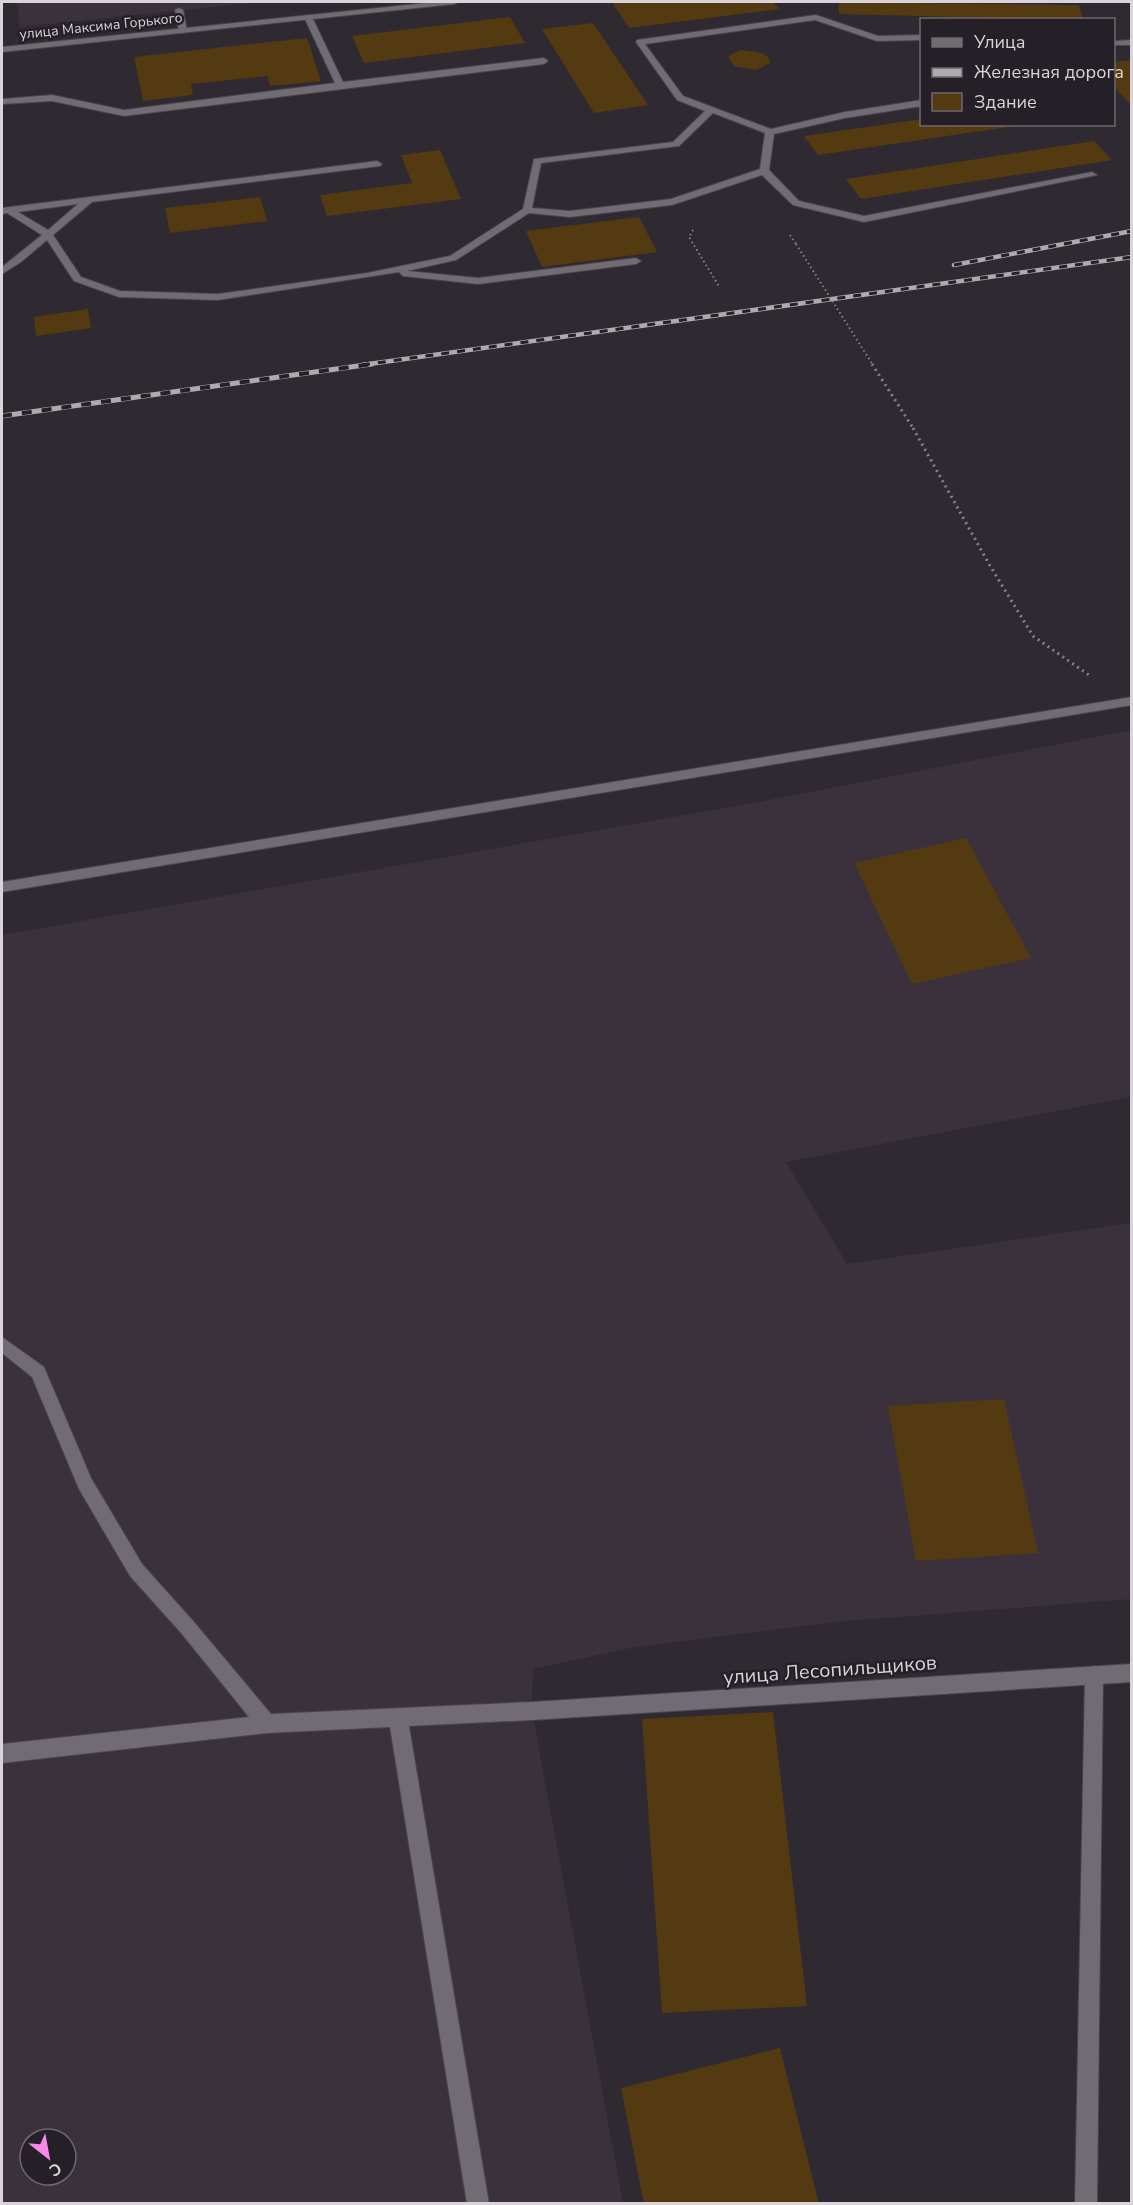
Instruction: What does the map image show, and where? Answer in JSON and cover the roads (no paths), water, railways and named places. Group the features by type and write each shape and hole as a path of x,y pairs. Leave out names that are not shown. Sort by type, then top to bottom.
{"street":[{"name":"улица Максима Горького","path":"2,50 454,2"},
{"path":"179,10 183,31"},
{"path":"308,17 340,85"},
{"path":"920,37 877,39 816,17 640,42 680,98 770,132 845,115 920,102"},
{"path":"1115,43 1131,42"},
{"path":"2,102 51,98 124,113 544,61"},
{"path":"527,210 537,161 676,144 711,110"},
{"path":"764,171 770,132"},
{"path":"5,210 378,164"},
{"path":"5,210 48,234 77,279 119,294 218,297 388,271 453,258 527,210 570,214 672,202 764,171"},
{"path":"764,171 796,203 864,219 1092,175"},
{"path":"2,271 89,200"},
{"path":"388,271 478,282 636,261"},
{"path":"2,887 1129,701"},
{"path":"2,1344 38,1372 85,1483 136,1570 188,1628 267,1724"},
{"name":"улица Лесопильщиков","path":"2,1754 267,1724 532,1712 1131,1673"},
{"path":"1086,2204 1094,1675"},
{"path":"398,1718 478,2204"}],"railway":[{"path":"954,265 1132,231"},
{"path":"362,365 1132,257"},
{"path":"2,416 372,364"}]}
